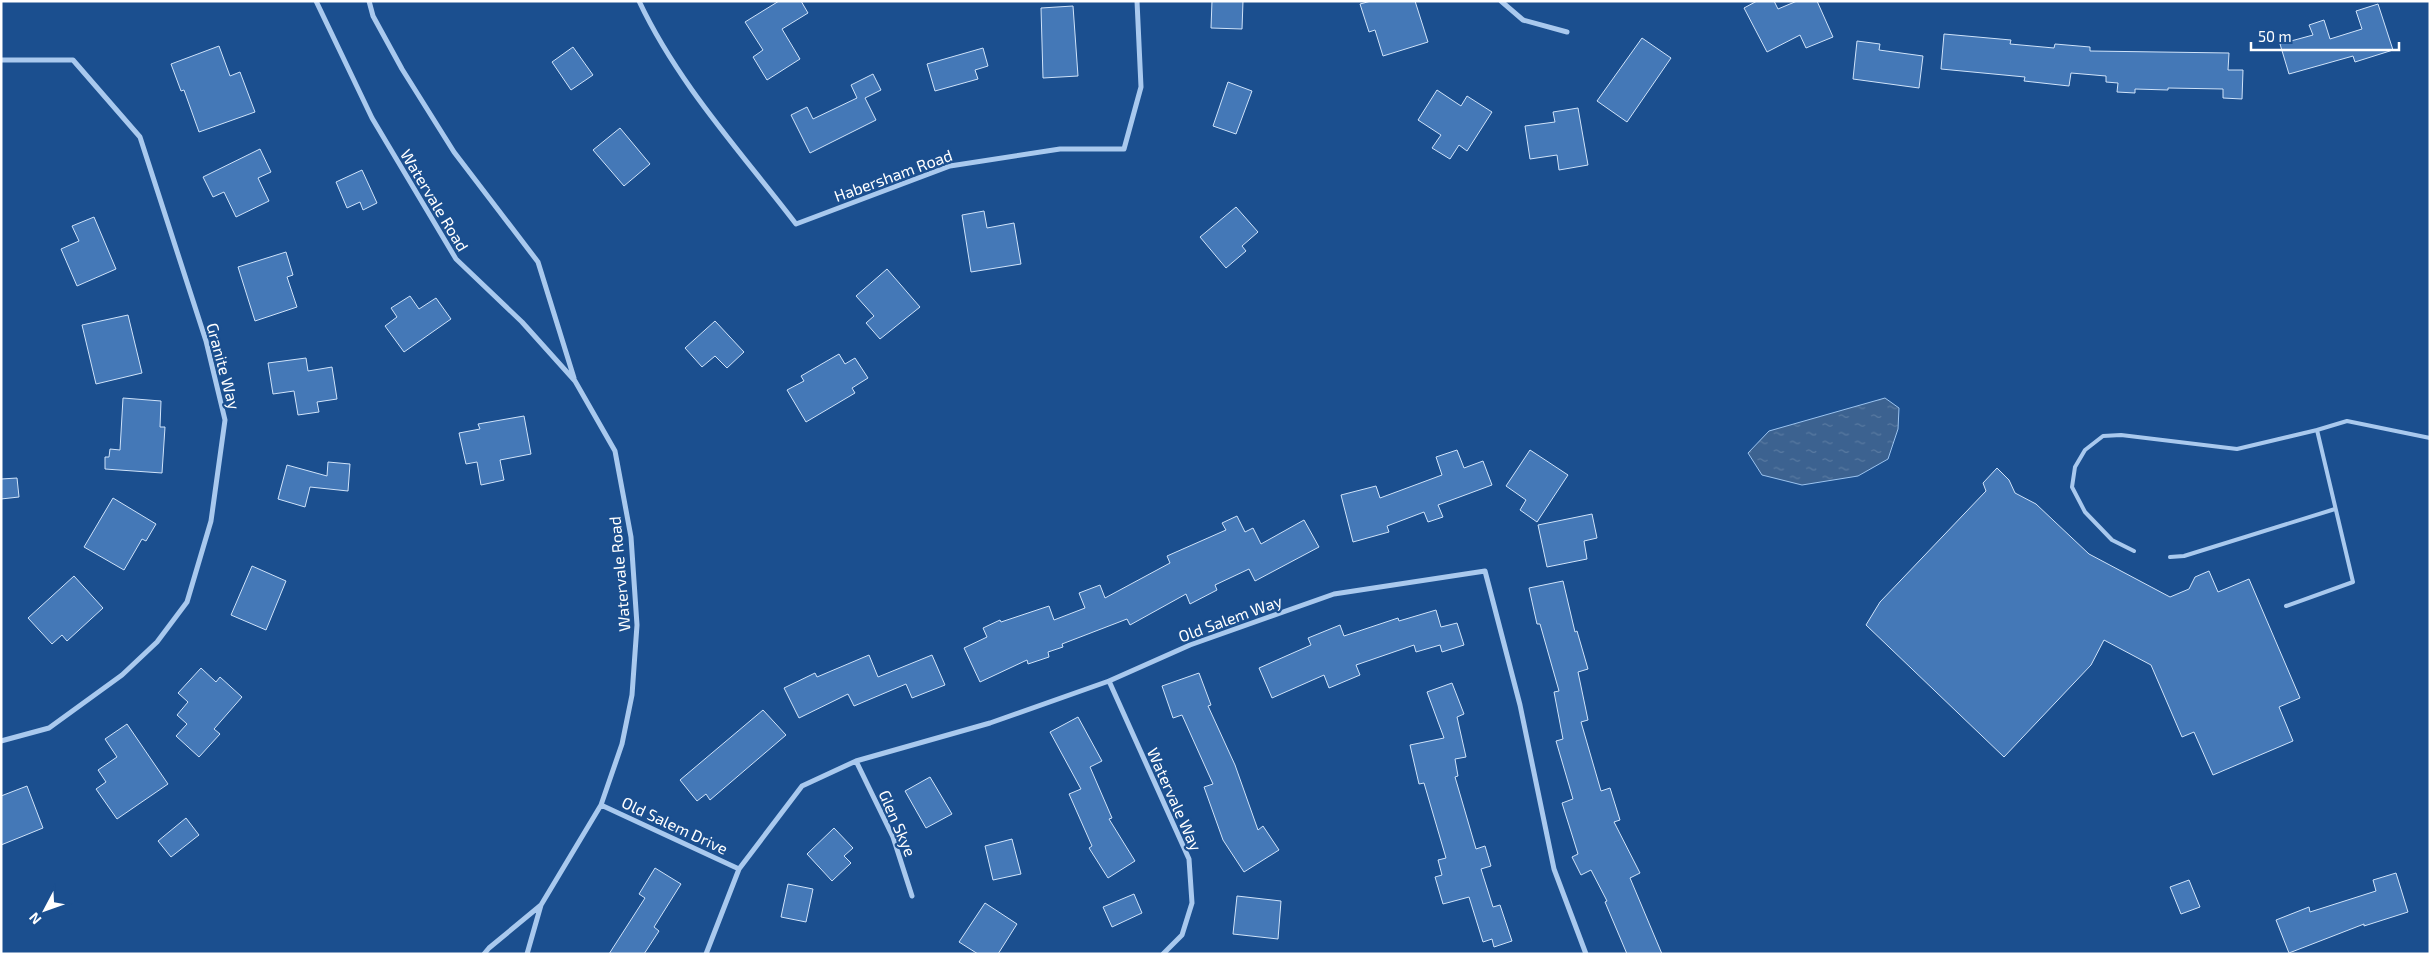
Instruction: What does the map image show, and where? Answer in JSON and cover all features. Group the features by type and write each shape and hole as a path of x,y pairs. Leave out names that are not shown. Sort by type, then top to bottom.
{"street":[{"name":"Watervale Road","path":"316,1 372,118 456,259 522,322 575,381 615,451 631,537 637,625 632,695 622,744 601,804 541,905 527,954"},
{"name":"Watervale Road","path":"369,1 373,16 402,70 454,152 538,262 575,381"},
{"name":"Habersham Road","path":"639,1 652,29 684,81 796,224 950,166 1060,149 1124,149 1141,87 1137,1"},
{"path":"1501,1 1522,20 1567,32"},
{"name":"Granite Way","path":"1,60 73,60 140,137 206,341 225,420 211,521 187,602 157,642 122,675 49,728 1,741"},
{"name":"Old Salem Way","path":"706,954 739,869 802,786 856,761 990,723 1109,681 1190,646 1334,594 1485,571 1520,705 1554,869 1586,954"},
{"name":"Watervale Way","path":"1109,681 1189,859 1192,903 1182,935 1163,954"},
{"name":"Glen Skye","path":"856,761 893,837 912,896"},
{"name":"Old Salem Drive","path":"601,804 739,869"},
{"name":"Watervale Road","path":"484,954 541,905"}],"lane":[{"path":"2134,550 2112,540 2085,512 2072,487 2075,467 2086,450 2102,436 2121,435 2237,449 2347,421 2430,438"},
{"path":"2286,606 2353,582 2317,430"},
{"path":"2170,557 2184,556 2335,509"}],"water":[{"path":"1885,398 1899,408 1898,429 1888,459 1858,476 1802,485 1762,475 1748,453 1769,431"}],"building":[{"path":"779,1 801,1 808,13 782,29 800,59 767,80 753,57 763,50 745,22"},
{"path":"1212,1 1243,1 1242,29 1211,28"},
{"path":"1371,1 1415,1 1428,42 1383,56 1375,30 1369,32 1360,4"},
{"path":"1757,1 1774,1 1778,9 1797,1 1817,1 1833,37 1806,48 1800,35 1767,52 1744,8"},
{"path":"2378,4 2393,50 2355,62 2353,56 2289,74 2280,44 2313,35 2309,25 2324,20 2330,39 2362,29 2356,11"},
{"path":"1073,6 1078,76 1043,78 1041,8"},
{"path":"1944,34 2011,40 2010,44 2054,48 2055,44 2090,47 2090,51 2229,53 2228,70 2243,70 2242,99 2223,98 2223,89 2168,88 2168,90 2135,89 2135,93 2117,92 2118,83 2106,82 2106,76 2071,73 2069,86 2024,81 2025,77 1941,69"},
{"path":"1642,38 1671,58 1627,122 1597,101"},
{"path":"1857,41 1880,44 1879,50 1923,56 1919,88 1853,79"},
{"path":"219,46 230,76 240,72 255,112 199,132 184,90 181,91 171,64"},
{"path":"573,47 593,75 571,90 552,62"},
{"path":"983,48 988,66 975,70 978,79 935,91 927,64"},
{"path":"873,74 881,90 865,98 876,120 810,153 791,115 807,107 813,119 857,98 851,85"},
{"path":"1228,82 1252,91 1236,134 1213,126"},
{"path":"1437,90 1461,106 1467,96 1492,112 1467,151 1459,145 1450,159 1432,148 1441,135 1418,120"},
{"path":"1578,108 1588,165 1559,170 1557,155 1530,159 1525,126 1555,122 1553,112"},
{"path":"620,128 650,164 624,186 593,150"},
{"path":"260,149 271,172 258,178 269,201 236,217 224,192 213,197 203,177"},
{"path":"362,170 377,203 363,210 360,202 347,208 336,182"},
{"path":"1236,207 1258,232 1242,246 1246,251 1226,268 1200,237"},
{"path":"984,211 987,228 1014,223 1021,264 971,272 962,215"},
{"path":"94,217 116,269 77,286 61,249 79,241 72,226"},
{"path":"286,252 293,275 287,277 297,307 255,321 238,267"},
{"path":"887,269 920,307 880,339 866,323 874,316 856,296"},
{"path":"410,296 419,309 436,298 451,319 404,352 385,326 397,317 391,308"},
{"path":"128,315 142,373 96,384 82,325"},
{"path":"715,321 744,352 727,368 715,356 702,367 685,348"},
{"path":"839,354 845,364 855,358 868,378 852,388 855,393 806,422 787,390 804,381 801,376"},
{"path":"306,358 308,371 332,367 337,399 317,402 319,412 298,415 294,391 273,394 268,363"},
{"path":"123,398 161,401 160,427 165,427 162,473 105,469 105,457 109,457 110,449 120,450"},
{"path":"524,416 531,454 500,460 504,480 481,485 477,462 466,464 459,433 480,429 478,424"},
{"path":"1457,450 1464,468 1483,461 1492,485 1438,505 1443,517 1428,522 1424,512 1387,526 1389,532 1353,542 1341,495 1376,486 1380,498 1442,475 1436,457"},
{"path":"1530,450 1568,475 1537,522 1520,510 1526,500 1506,486"},
{"path":"328,462 350,464 348,491 310,487 305,507 278,499 287,465 327,476"},
{"path":"1997,468 2009,480 2015,493 2036,504 2089,554 2170,597 2189,589 2195,577 2209,571 2218,592 2249,579 2300,698 2279,707 2293,741 2213,775 2194,732 2182,737 2151,665 2104,640 2091,665 2004,757 1866,625 1880,602 1986,491 1983,483"},
{"path":"17,478 19,497 1,499 1,479"},
{"path":"113,498 156,524 146,541 142,539 124,570 84,547"},
{"path":"1592,514 1597,538 1584,541 1587,559 1547,567 1538,525"},
{"path":"1237,516 1245,532 1253,528 1261,544 1304,520 1319,547 1255,581 1249,569 1215,585 1217,590 1190,604 1186,594 1130,625 1127,619 1062,644 1063,647 1048,652 1049,657 1028,664 1027,660 980,682 964,648 987,637 983,628 1000,620 1001,622 1049,606 1054,620 1085,608 1079,593 1100,585 1105,598 1170,563 1167,556 1226,530 1222,523"},
{"path":"252,566 286,581 266,630 231,615"},
{"path":"74,576 103,608 67,641 62,635 52,644 28,618"},
{"path":"1563,581 1575,632 1577,631 1588,669 1578,672 1588,720 1581,722 1601,791 1610,788 1620,820 1614,822 1640,873 1630,878 1662,954 1627,954 1605,902 1607,901 1591,870 1581,875 1572,857 1578,854 1562,803 1573,799 1556,741 1563,739 1554,692 1559,691 1540,624 1537,624 1529,588"},
{"path":"1436,610 1441,627 1457,623 1464,645 1442,652 1440,645 1416,652 1414,645 1356,665 1360,675 1329,688 1324,675 1272,698 1259,668 1311,645 1308,638 1340,625 1344,636 1398,618 1399,621"},
{"path":"869,655 878,677 932,655 945,685 912,698 906,684 854,706 848,694 799,718 784,688 815,673 817,677"},
{"path":"201,668 216,682 220,677 242,697 214,729 220,734 199,757 176,736 187,724 177,715 188,702 178,693"},
{"path":"1199,673 1211,705 1208,706 1235,765 1258,830 1263,826 1279,850 1244,872 1223,840 1204,787 1213,784 1182,715 1173,718 1162,686"},
{"path":"1452,683 1464,714 1457,717 1466,757 1455,759 1458,776 1455,777 1476,849 1485,846 1491,866 1481,869 1493,907 1500,905 1512,941 1494,947 1492,939 1483,942 1469,897 1443,904 1435,877 1442,875 1438,860 1446,858 1424,783 1419,784 1410,745 1444,738 1427,692"},
{"path":"763,710 786,735 710,800 706,794 697,801 680,780"},
{"path":"1078,717 1102,761 1090,767 1112,818 1109,819 1135,861 1108,878 1089,848 1092,846 1069,794 1081,789 1050,732"},
{"path":"127,724 168,784 117,819 96,789 106,782 98,770 117,757 105,739"},
{"path":"930,777 952,814 926,828 905,791"},
{"path":"27,786 43,828 1,845 1,796"},
{"path":"186,818 199,835 171,857 158,841"},
{"path":"834,828 853,848 844,856 851,863 832,881 807,854"},
{"path":"1012,839 1021,874 993,880 985,846"},
{"path":"655,868 681,884 654,927 659,931 644,954 609,954 645,898 639,894"},
{"path":"2396,873 2408,912 2364,926 2364,924 2289,953 2276,920 2309,907 2310,912 2376,891 2373,880"},
{"path":"2189,880 2200,907 2181,914 2170,887"},
{"path":"788,884 813,889 806,922 781,917"},
{"path":"1134,894 1142,913 1112,927 1103,907"},
{"path":"1237,896 1281,901 1278,939 1233,934"},
{"path":"985,903 1017,924 998,954 978,954 959,942"}]}
